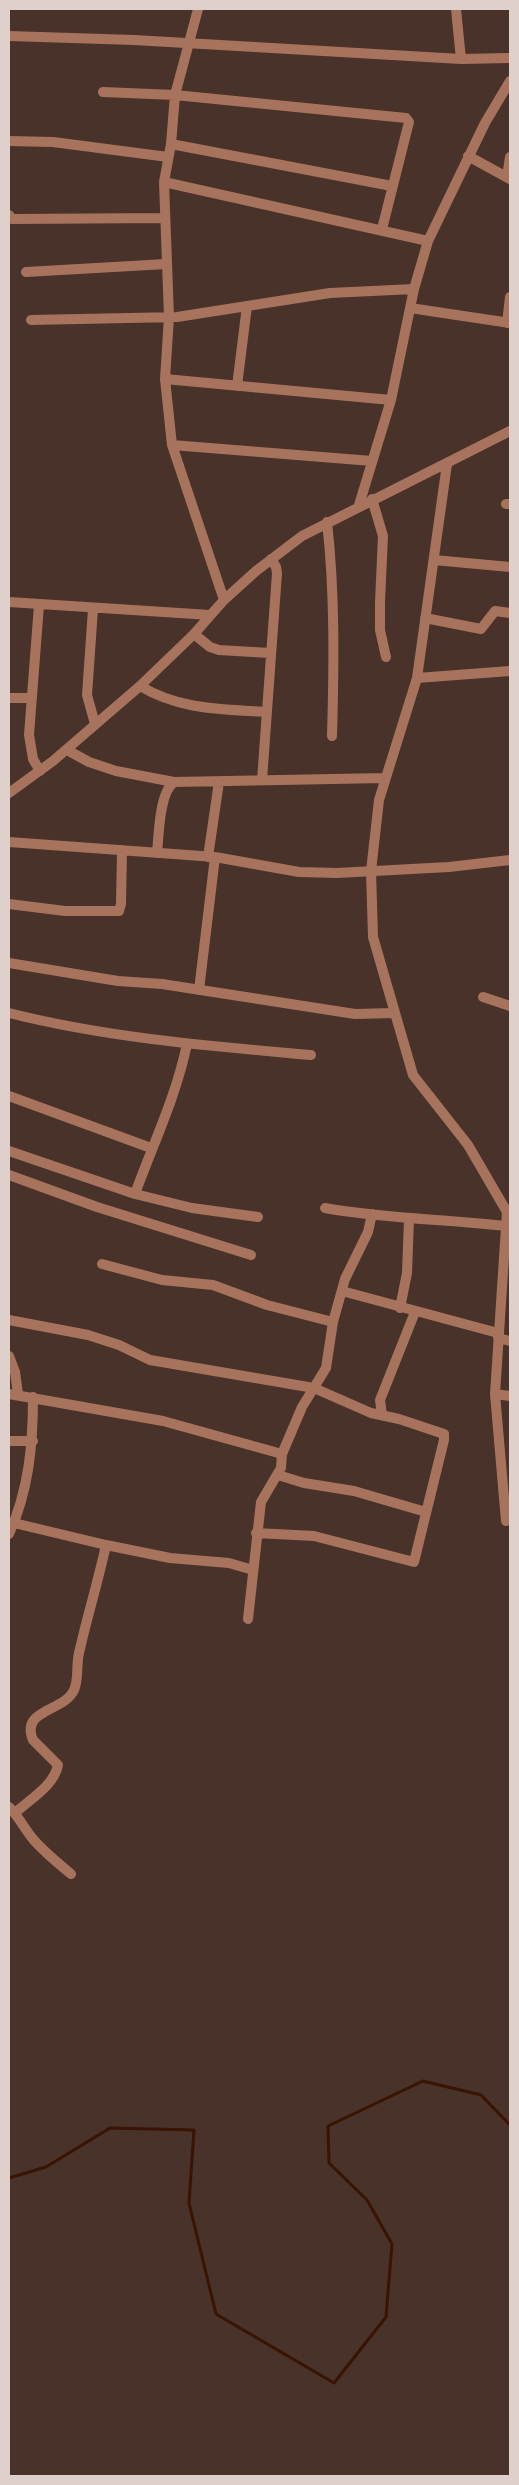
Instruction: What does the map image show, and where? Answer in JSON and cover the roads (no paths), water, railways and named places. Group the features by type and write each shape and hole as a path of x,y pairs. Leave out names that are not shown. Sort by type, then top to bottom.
{"street":[{"path":"198,9 175,95 171,144 164,182 169,317 165,379 172,445 224,600"},
{"path":"456,9 461,60"},
{"path":"9,36 190,43 461,60 510,58"},
{"path":"359,505 391,400 414,289 428,241 468,156 510,81"},
{"path":"103,92 175,95 406,118 409,122 382,230"},
{"path":"9,141 53,142 168,157"},
{"path":"171,144 392,186"},
{"path":"468,156 509,178 510,157"},
{"path":"164,182 428,241"},
{"path":"9,215 12,219 165,218"},
{"path":"26,272 166,264"},
{"path":"31,320 169,317 330,294 414,289"},
{"path":"410,308 509,323 510,297"},
{"path":"238,386 247,306"},
{"path":"165,379 391,400"},
{"path":"9,793 66,750 140,686 194,634 224,600 271,559 302,536 359,505 447,464 510,431"},
{"path":"172,445 372,461"},
{"path":"447,464 417,678 379,800 371,871 372,937 412,1075 468,1145 507,1212"},
{"path":"372,499 383,536 380,630 386,657"},
{"path":"327,522 331,556 332,736"},
{"path":"262,780 276,573 276,567 271,559"},
{"path":"434,560 510,567"},
{"path":"9,602 93,609 210,615"},
{"path":"39,605 29,735 33,759 40,771"},
{"path":"93,609 87,695 95,724"},
{"path":"425,618 481,630 495,611 510,613"},
{"path":"194,634 210,647 219,650 270,653"},
{"path":"417,678 510,671"},
{"path":"140,686 159,697 189,706 266,712"},
{"path":"9,698 32,698"},
{"path":"66,750 89,762 116,771 174,782 386,778"},
{"path":"157,853 159,825 166,794 169,786 174,782"},
{"path":"199,990 219,782"},
{"path":"9,842 212,857 299,872 449,867 510,860"},
{"path":"9,904 65,911 118,911 122,904 122,850"},
{"path":"9,963 118,981 199,990 355,1014 394,1012"},
{"path":"483,997 510,1006"},
{"path":"9,1014 187,1044 312,1054"},
{"path":"135,1194 151,1148 169,1110 187,1044"},
{"path":"9,1096 151,1148"},
{"path":"9,1150 135,1194 192,1208 258,1217"},
{"path":"9,1175 97,1207 250,1255"},
{"path":"506,1522 496,1394 498,1336 507,1212 510,1197"},
{"path":"325,1208 409,1219 459,1220 507,1232"},
{"path":"248,1618 256,1533 261,1502 278,1475 281,1468 282,1454 302,1407 326,1368 333,1322 345,1279 368,1232 372,1214"},
{"path":"400,1308 407,1273 409,1219"},
{"path":"102,1264 162,1280 213,1285 267,1305 333,1322"},
{"path":"342,1291 510,1341"},
{"path":"382,1415 380,1400 415,1312"},
{"path":"9,1320 88,1336 119,1345 150,1360 314,1388 361,1409 444,1434 414,1562 314,1536 256,1533"},
{"path":"9,1356 15,1372 13,1394 163,1421 282,1454"},
{"path":"496,1394 510,1396"},
{"path":"9,1534 29,1470 33,1441 33,1397"},
{"path":"9,1441 33,1441"},
{"path":"278,1475 354,1491 426,1512"},
{"path":"13,1518 106,1545 183,1560 229,1563 253,1570"},
{"path":"71,1874 43,1850 12,1810 49,1783 57,1772 58,1764 33,1740 32,1723 36,1716 68,1700 74,1690 78,1654 106,1545"}],"waterway":[{"path":"9,2178 46,2167 110,2128 194,2130 189,2203 216,2314 334,2383 386,2317 392,2244 367,2200 329,2163 328,2126 423,2081 481,2095 510,2125"}]}
